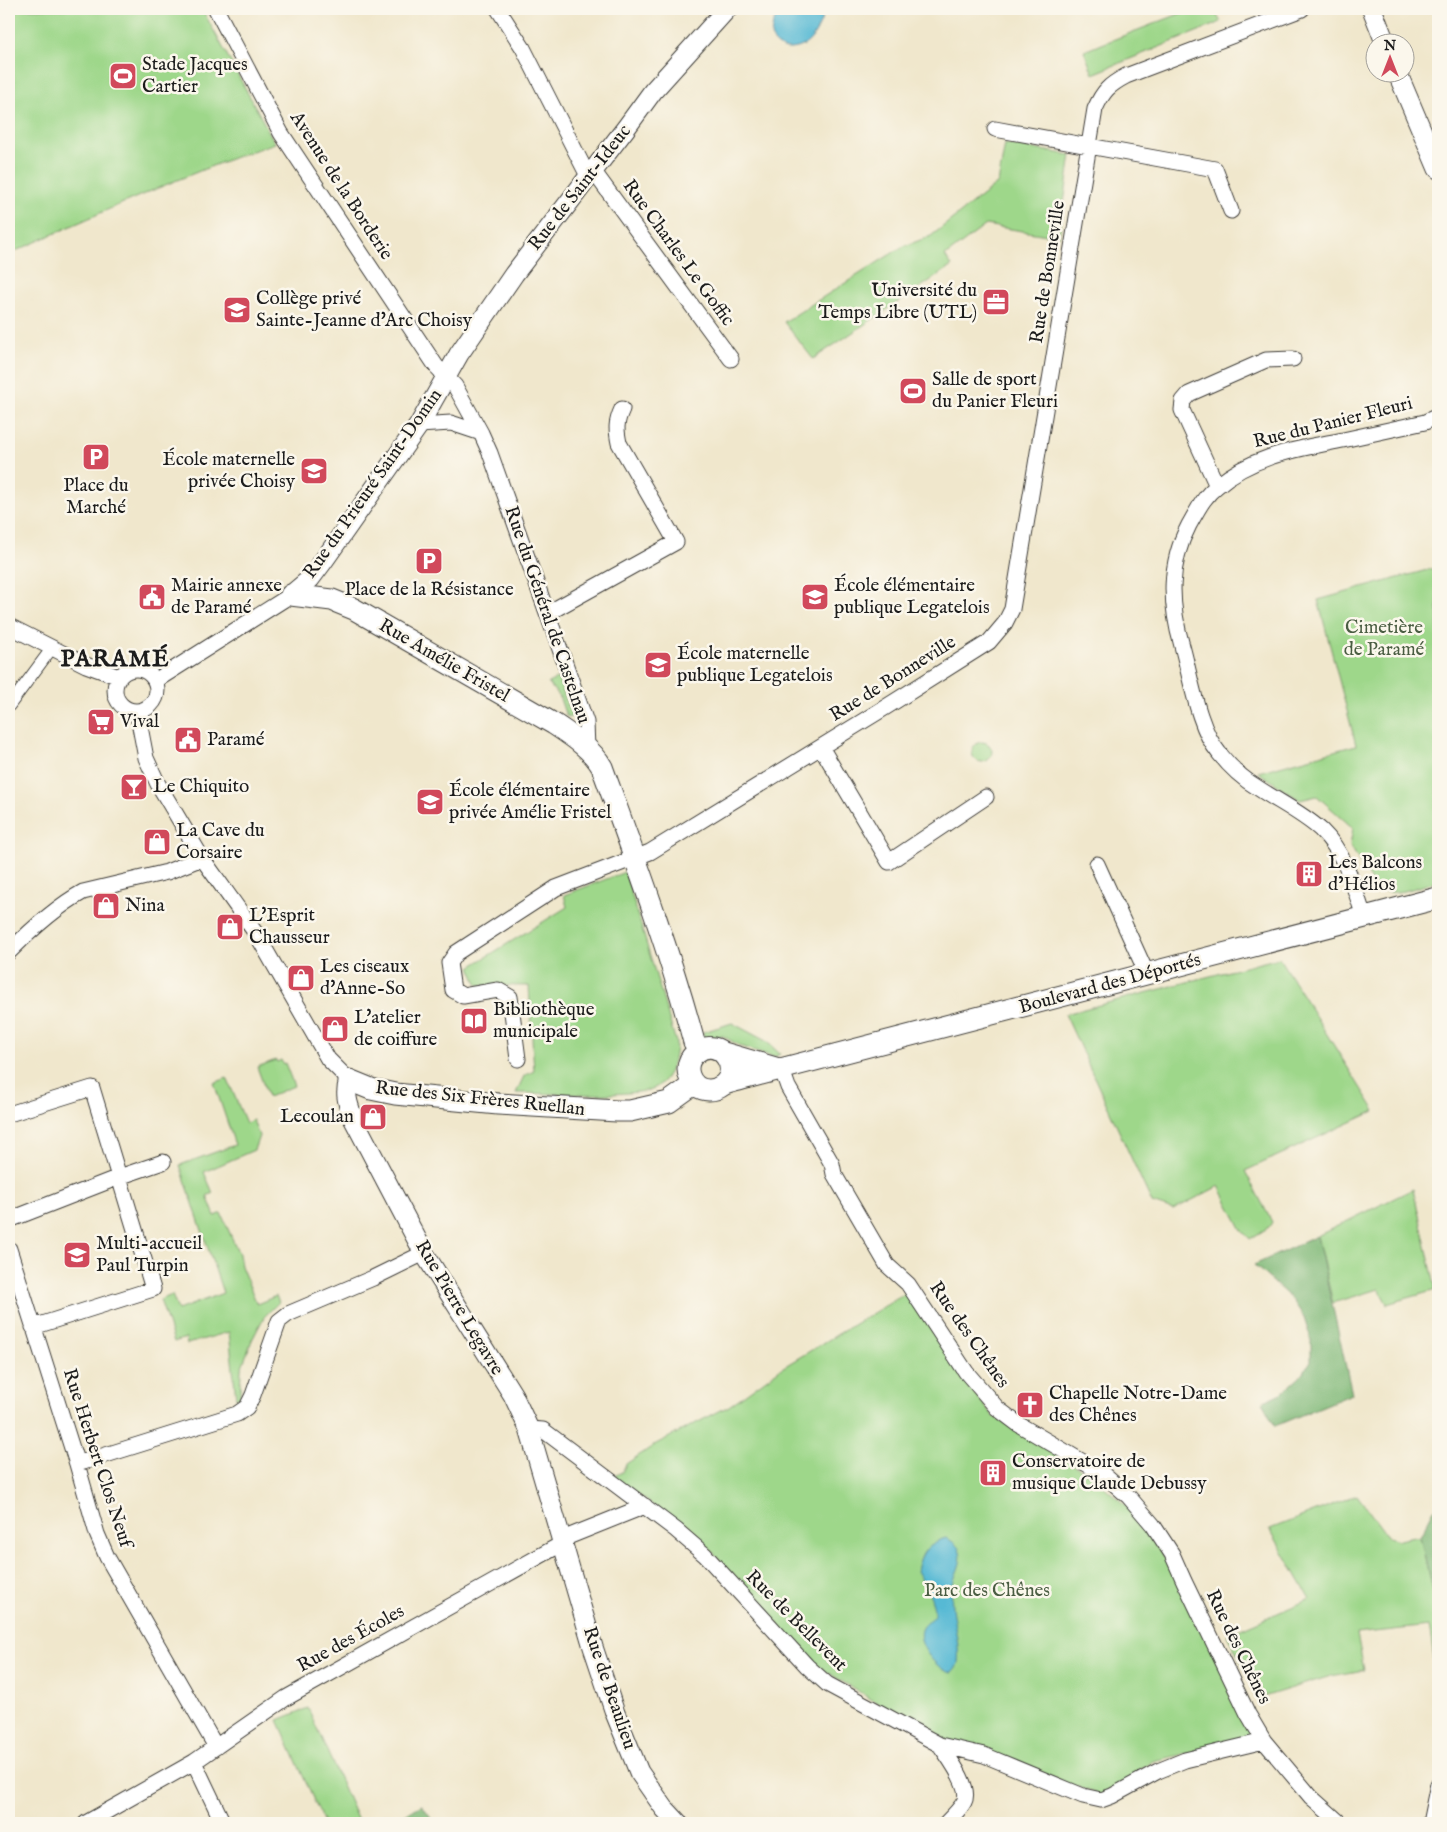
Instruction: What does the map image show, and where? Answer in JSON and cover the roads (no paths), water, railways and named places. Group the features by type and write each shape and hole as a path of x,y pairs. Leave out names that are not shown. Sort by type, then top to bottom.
{"main road":[{"name":"Rue Amélie Fristel","path":"291,595 332,600 354,609 554,724 587,749"},
{"name":"Rue du Général de Castelnau","path":"587,749 597,758 602,767 635,858 694,1042 699,1050"},
{"name":"Boulevard des Déportés","path":"723,1085 1438,898"},
{"path":"724,1054 731,1068 730,1076 723,1085 714,1090 707,1090 694,1084 688,1072 688,1066 690,1059 699,1050 713,1048 724,1054 782,1070"},
{"name":"Rue des Six Frères Ruellan","path":"349,1080 371,1089 395,1094 498,1104 617,1111 630,1111 669,1102 694,1084"}],"street":[{"name":"Avenue de la Borderie","path":"216,9 280,133 436,366 447,378"},
{"name":"Rue Charles Le Goffic","path":"498,9 523,48 585,170 597,176 731,359"},
{"name":"Rue de Bonneville","path":"518,1059 510,997 498,990 462,996 453,990 449,963 456,954 556,888 650,852 989,642 1005,623 1012,609 1095,109 1109,85 1126,76 1302,9"},
{"path":"1372,9 1380,32"},
{"name":"Rue de Saint-Ideuc","path":"447,378 459,354 514,274 653,91 718,12"},
{"path":"1401,82 1438,169"},
{"path":"995,129 1215,169 1230,211"},
{"path":"1216,486 1182,410 1183,401 1189,394 1266,360 1293,359"},
{"name":"Rue du Prieuré Saint-Domin","path":"155,681 291,595 310,579 419,425 447,378"},
{"name":"Rue du Général de Castelnau","path":"447,378 454,386 481,433 526,552 586,722 587,749"},
{"path":"548,613 676,542 620,443 616,430 617,419 622,409"},
{"name":"Rue du Panier Fleuri","path":"1364,917 1348,870 1322,831 1298,812 1256,788 1236,772 1217,751 1203,726 1176,624 1172,589 1174,566 1180,543 1201,503 1216,486 1246,466 1272,455 1416,424 1438,416"},
{"path":"419,425 451,423 481,433"},
{"path":"9,626 86,665 119,677"},
{"path":"9,706 52,648"},
{"path":"138,669 151,675 155,681 157,694 155,700 144,710 137,711 123,708 115,696 116,683 124,672 138,669"},
{"name":"Rue des Six Frères Ruellan","path":"137,711 146,758 158,784 202,858 257,935 328,1059 349,1080"},
{"path":"821,747 889,862 986,797"},
{"path":"9,952 20,940 72,898 83,892 167,872 202,858"},
{"path":"1097,864 1147,974"},
{"name":"Rue des Chênes","path":"782,1070 788,1088 832,1164 834,1174 887,1265 908,1284 966,1372 997,1408 1018,1424 1102,1473 1129,1497 1153,1526 1172,1554 1248,1714 1264,1741 1311,1797 1340,1823"},
{"name":"Rue Pierre Legavre","path":"349,1080 346,1096 353,1118 424,1253 513,1395 529,1429 562,1542"},
{"path":"9,1114 92,1088 153,1289 34,1327"},
{"path":"9,1220 118,1177 163,1162"},
{"name":"Rue Herbert Clos Neuf","path":"9,1249 77,1464 97,1534 108,1557 216,1747"},
{"path":"77,1464 237,1414 247,1407 253,1395 279,1321 288,1314 373,1278 424,1253"},
{"name":"Rue de Bellevent","path":"529,1429 543,1430 644,1506 705,1555 807,1666 828,1684 940,1745 984,1755 1082,1796 1101,1800 1158,1771 1185,1760 1264,1741"},
{"name":"Rue des Écoles","path":"86,1823 194,1762 286,1698 556,1547 570,1536 644,1506"},
{"name":"Rue de Beaulieu","path":"562,1542 598,1663 615,1713 639,1772 664,1808 678,1823"},
{"path":"940,1745 963,1781 966,1793 965,1801 946,1823"},
{"path":"194,1762 223,1823"},
{"path":"1430,1823 1438,1784"}],"water":[{"path":"781,9 826,9 814,36 804,45 789,49 778,45 771,36 773,23"},
{"path":"946,1538 958,1547 961,1556 952,1589 952,1608 958,1645 958,1664 952,1673 935,1663 922,1643 921,1630 934,1615 934,1609 929,1592 917,1571 920,1559 926,1549 935,1542"}],"place":[{"name":"Stade Jacques Cartier","path":"123,76"},
{"name":"Université du Temps Libre (UTL)","path":"996,302"},
{"name":"Collège privé Sainte-Jeanne d'Arc Choisy","path":"237,310"},
{"name":"Salle de sport du Panier Fleuri","path":"913,391"},
{"name":"Place du Marché","path":"96,457"},
{"name":"École maternelle privée Choisy","path":"314,471"},
{"name":"Place de la Résistance","path":"429,561"},
{"name":"Mairie annexe de Paramé","path":"152,597"},
{"name":"École élémentaire publique Legatelois","path":"815,597"},
{"name":"École maternelle publique Legatelois","path":"658,665"},
{"name":"Vival","path":"101,722"},
{"name":"Paramé","path":"188,740"},
{"name":"Le Chiquito","path":"134,787"},
{"name":"École élémentaire privée Amélie Fristel","path":"430,802"},
{"name":"La Cave du Corsaire","path":"157,842"},
{"name":"Les Balcons d’Hélios","path":"1309,874"},
{"name":"Nina","path":"106,906"},
{"name":"L'Esprit Chausseur","path":"230,927"},
{"name":"Les ciseaux d'Anne-So","path":"301,978"},
{"name":"Bibliothèque municipale","path":"474,1021"},
{"name":"L'atelier de coiffure","path":"335,1029"},
{"name":"Lecoulan","path":"373,1117"},
{"name":"Multi-accueil Paul Turpin","path":"77,1255"},
{"name":"Chapelle Notre-Dame des Chênes","path":"1030,1405"},
{"name":"Conservatoire de musique Claude Debussy","path":"993,1473"}],"district":[{"name":"PARAMÉ","path":"115,659"}],"park label":[{"name":"Cimetière de Paramé","path":"1384,639"},
{"name":"Parc des Chênes","path":"987,1591"}]}
